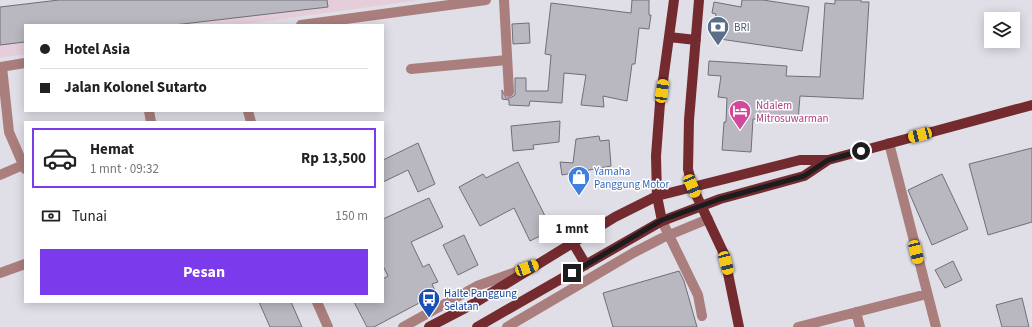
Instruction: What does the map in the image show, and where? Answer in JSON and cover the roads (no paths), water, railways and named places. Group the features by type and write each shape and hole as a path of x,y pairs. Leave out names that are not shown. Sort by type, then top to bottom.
{"main road":[{"path":"662,220 656,196 657,142 674,0"},
{"path":"699,0 689,120 688,169 692,186 724,254 739,327"},
{"path":"669,37 696,40"},
{"path":"428,327 473,304 621,214 656,196 800,160 828,160 1032,105"},
{"path":"477,327 662,220 701,206 804,176 828,160"},
{"path":"574,243 586,265"}],"street":[{"path":"308,24 486,0"},
{"path":"504,0 509,92"},
{"path":"411,69 507,60"},
{"path":"0,174 24,167 9,132 1,67 24,63"},
{"path":"889,143 936,327"},
{"path":"507,327 633,253 669,235 708,219"},
{"path":"662,220 698,295 702,316"},
{"path":"403,327 477,286 540,263"},
{"path":"0,273 24,264"},
{"path":"586,265 590,279"},
{"path":"798,327 927,294"},
{"path":"317,303 328,327"},
{"path":"856,312 860,327"}],"place":[{"name":"BRI","path":"718,46"},
{"name":"Ndalem Mitrosuwarman","path":"740,130"},
{"name":"Yamaha Panggung Motor","path":"579,196"},
{"name":"Halte Panggung Selatan","path":"429,318"}]}
